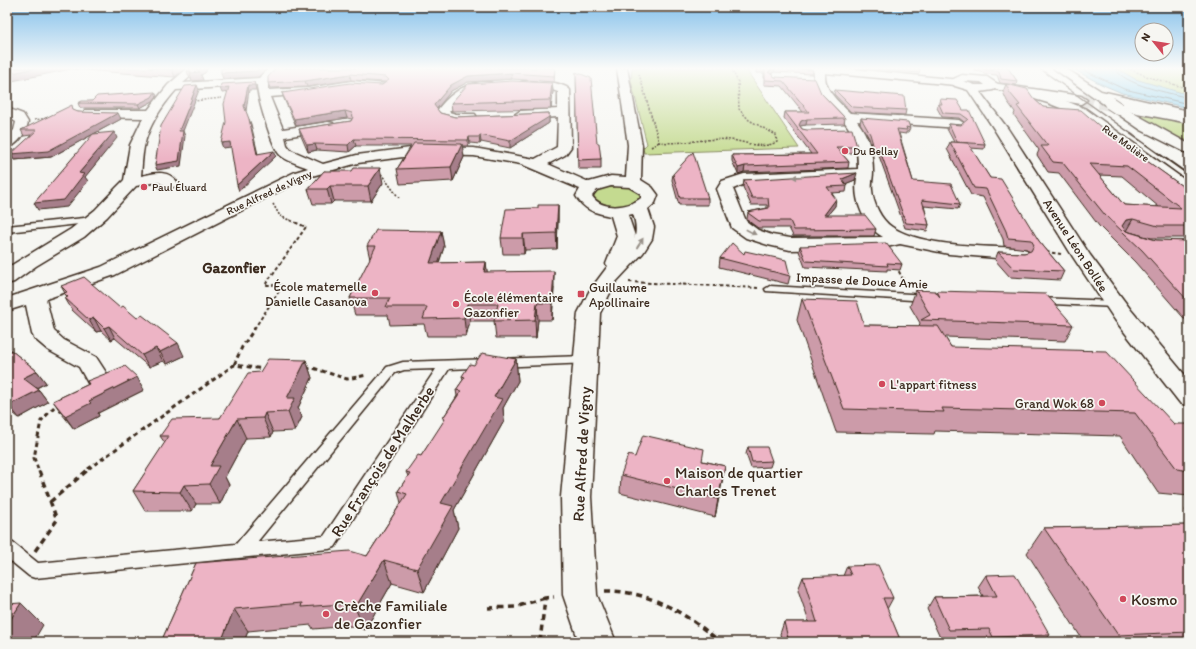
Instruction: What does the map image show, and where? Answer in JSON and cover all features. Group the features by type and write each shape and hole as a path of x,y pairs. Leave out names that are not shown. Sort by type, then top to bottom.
{"street":[{"path":"7,278 18,268 69,239 94,220 131,182 137,144 155,110 164,98"},
{"path":"266,98 278,134 280,146 286,153 320,168"},
{"path":"455,98 442,112 445,115 456,118 486,117"},
{"path":"536,164 560,152 564,147 562,98"},
{"path":"627,98 635,145 633,183"},
{"path":"828,98 865,149 865,174 863,187 867,205 873,217 884,230 900,239 917,244 1020,254"},
{"name":"Avenue Léon Bollée","path":"978,98 1000,129 1082,257 1115,304 1136,333 1189,397"},
{"name":"Rue Molière","path":"1046,98 1075,108 1088,115 1189,190"},
{"path":"1071,98 1082,100"},
{"path":"1105,98 1121,107 1146,127 1187,148"},
{"path":"1116,98 1189,115"},
{"path":"1121,107 1189,119"},
{"path":"81,112 155,110"},
{"path":"7,112 19,117 22,122 20,131 7,144"},
{"path":"509,116 562,113"},
{"path":"278,134 340,124"},
{"path":"847,125 959,124"},
{"name":"Rue Alfred de Vigny","path":"7,304 36,296 90,277 138,257 266,192 320,168 369,157 398,152 456,151 493,154 536,164 574,182 590,187"},
{"path":"865,174 852,173 744,178 728,184 725,189 738,224 752,234 768,240 790,244 882,244 900,239"},
{"path":"131,182 161,178 170,183"},
{"path":"611,181 633,183 647,190 650,195 647,203 639,207 618,210 597,207 589,203 584,196 585,191 590,187 611,181"},
{"name":"Rue Alfred de Vigny","path":"598,642 594,638 580,595 576,497 589,313 596,295 611,275 635,250 645,236 645,223 639,207"},
{"name":"Rue Alfred de Vigny","path":"611,275 626,236 618,210"},
{"path":"36,296 43,334 56,345 88,362 97,377"}],"lane":[{"path":"7,229 94,220"},
{"name":"Impasse de Douce Amie","path":"770,289 936,298"},
{"path":"1029,301 1115,304"},
{"name":"Rue François de Malherbe","path":"391,370 402,366 585,360"},
{"name":"Rue François de Malherbe","path":"7,548 35,571 329,542 446,365"},
{"path":"240,551 391,370"}],"path":[{"path":"155,110 224,98"},
{"path":"647,98 657,140 659,142 679,143 724,140 759,145 774,144 777,142 776,135 748,120 739,109 739,98"},
{"path":"22,122 81,112"},
{"path":"369,157 399,198"},
{"path":"50,502 97,462 234,365 242,347 283,285 265,285 306,227 280,216 266,192"},
{"path":"882,244 913,297"},
{"path":"1020,254 1020,249 1082,257"},
{"path":"611,275 770,289"},
{"path":"234,365 271,369"},
{"path":"299,369 313,368 347,379 391,370"},
{"path":"26,564 57,520 34,458 41,420 60,401"},
{"path":"611,590 626,590 644,595 694,622 720,642"},
{"path":"488,608 515,607 545,598"}],"green space":[{"path":"635,98 765,98 799,148 644,153 643,148 647,144"},
{"path":"1176,98 1189,98 1189,103"},
{"path":"1137,116 1159,116 1189,122 1189,141 1174,136"},
{"path":"607,186 628,186 639,191 640,198 636,202 624,206 604,204 594,197 594,195 598,190"}],"water":[{"path":"1146,98 1189,98 1189,108"}],"building":[{"path":"95,98 149,98 138,104 78,103 82,101 92,101"},
{"path":"178,98 192,98 179,131 183,131 179,161 155,165 161,126"},
{"path":"226,98 245,98 244,106 249,119 257,154 274,151 237,185 230,142 221,143 226,122 224,104"},
{"path":"284,98 440,98 434,105 440,113 455,117 549,113 549,117 510,141 480,135 479,137 469,137 468,140 354,139 348,145 307,145 299,129 351,121 353,117 352,113 345,111 294,119"},
{"path":"455,98 550,98 550,100 451,103"},
{"path":"577,98 593,98 597,143 599,143 601,159 578,160"},
{"path":"797,98 826,98 845,118 807,119 801,121 799,125 802,129 807,130 852,129 857,147 836,147 849,162 745,166 738,168 732,155 817,154 785,112 809,112"},
{"path":"843,98 904,98 906,110 852,107"},
{"path":"1014,98 1034,98 1043,107 1081,110 1103,129 1107,130 1132,148 1129,148 1189,191 1189,226 1158,226 1133,219 1126,220 1122,226 1126,231 1156,240 1189,241 1189,302 1142,250 1105,215 1063,163 1053,162 1041,146 1048,146 1017,106 1020,105","holes":["1090,164 1127,166 1181,208 1124,205"]},
{"path":"940,99 957,100 963,110 969,110 985,144 957,142 949,124 961,125 968,119 961,114 943,113 939,104 942,104"},
{"path":"72,105 73,110 78,112 118,113 48,151 11,154 37,130 21,130"},
{"path":"861,118 908,122 910,128 906,127 907,130 897,129 913,181 951,184 960,204 922,200 929,225 906,223 879,148 874,148 870,134"},
{"path":"114,132 79,173 84,174 64,200 34,203 93,134"},
{"path":"950,142 968,143 990,178 1001,179 1039,241 1064,271 1014,269 998,252 1024,253 1031,251 1034,245 1031,240 1008,238 986,189 974,188"},
{"path":"414,143 462,144 451,167 397,169"},
{"path":"693,152 708,198 680,198 673,174"},
{"path":"354,168 380,168 368,186 330,186 327,189 308,189 324,171 352,171"},
{"path":"857,173 842,179 847,186 827,187 836,199 824,215 865,215 876,229 794,230 790,221 759,221 748,213 769,208 768,198 752,198 744,180"},
{"path":"538,205 558,205 556,233 523,234 523,238 501,238 506,209 538,208"},
{"path":"376,230 441,231 430,263 486,262 484,272 554,271 552,303 537,303 535,320 494,321 498,304 467,304 464,318 423,319 427,307 386,307 390,298 350,298 376,246 367,246"},
{"path":"732,243 744,254 745,251 786,260 790,276 720,258"},
{"path":"886,243 902,264 887,263 888,266 806,261 800,246"},
{"path":"84,277 120,308 123,306 137,318 142,315 178,343 160,352 156,348 142,355 109,326 104,328 94,318 89,320 65,298 68,297 64,293 67,292 61,286"},
{"path":"916,290 935,291 940,297 937,291 1046,294 1073,325 921,320 930,315"},
{"path":"802,299 857,301 864,325 938,326 951,347 1106,351 1174,424 1189,425 1189,471 1177,469 1135,413 942,408 944,412 844,409"},
{"path":"7,347 37,371 23,378 39,390 9,405 7,403"},
{"path":"482,353 516,359 494,397 502,399 441,503 453,506 417,569 384,560 355,608 343,604 301,607 302,603 234,609 221,642 161,642 196,563 350,551 367,556 407,494 398,491 410,473 406,472 418,455 421,456 445,419 443,418 461,391 456,390 465,377 462,376 470,364 474,365"},
{"path":"268,359 306,360 287,398 295,398 288,412 265,413 263,418 237,419 210,466 219,466 209,484 184,485 180,492 133,491 169,436 160,436 172,419 220,418 248,373 260,372"},
{"path":"125,366 137,377 89,401 91,403 65,416 53,401 89,384 87,381"},
{"path":"643,435 704,449 702,461 725,466 718,499 621,475 628,455 635,457"},
{"path":"748,447 767,447 772,461 752,462"},
{"name":"Kosmo","path":"1189,525 1189,632 1118,635 1044,528"},
{"path":"878,565 893,598 883,598 901,642 789,642 784,622 817,622 803,577 851,575 847,566"},
{"path":"1015,574 1050,635 993,637 989,629 949,630 934,597 997,596 986,575"},
{"path":"21,603 7,625 7,604"}],"tunnel":[{"path":"1081,100 1125,107"}],"railway":[{"path":"1081,98 1133,135"},
{"path":"1131,134 1189,175"}],"place":[{"name":"Du Bellay","path":"845,151"},
{"name":"Paul Éluard","path":"144,187"},
{"name":"École maternelle Danielle Casanova","path":"375,293"},
{"name":"Guillaume Apollinaire","path":"581,294"},
{"name":"École élémentaire Gazonfier","path":"456,304"},
{"name":"L'appart fitness","path":"882,384"},
{"name":"Grand Wok 68","path":"1102,403"},
{"name":"Maison de quartier Charles Trenet","path":"667,481"},
{"name":"Kosmo","path":"1123,599"},
{"name":"Crèche Familiale de Gazonfier","path":"326,614"}],"district":[{"name":"Gazonfier","path":"234,268"}]}
